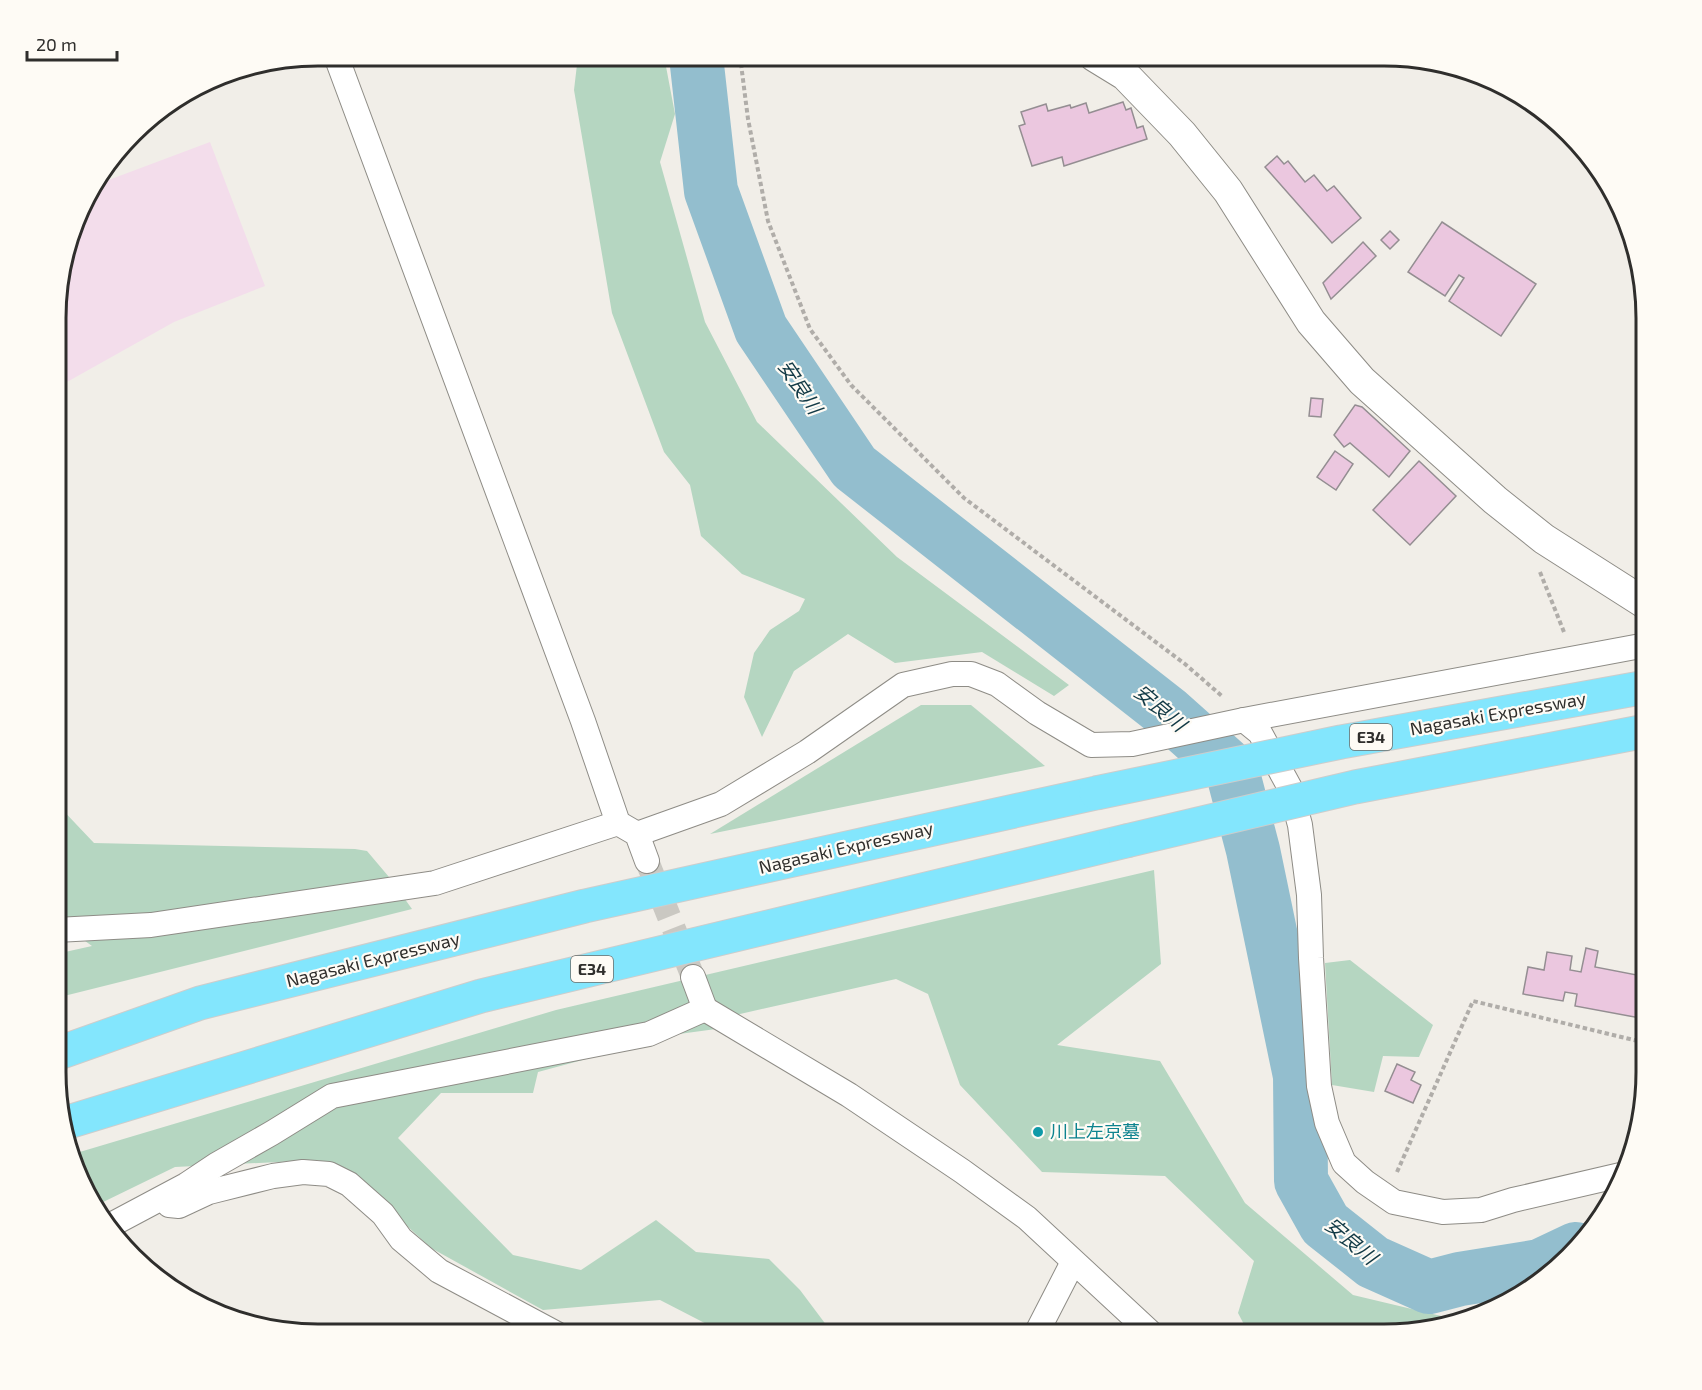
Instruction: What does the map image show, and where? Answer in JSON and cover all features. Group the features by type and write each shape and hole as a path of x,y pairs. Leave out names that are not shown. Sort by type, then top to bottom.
{"highway":[{"name":"Nagasaki Expressway","path":"66,1050 200,1003 585,906 1096,793 1341,742 1636,689"},
{"name":"E34","path":"71,1121 481,996 1355,787 1636,733"},
{"path":"66,1032 200,1003"}],"street":[{"path":"340,66 579,710 627,828 647,861"},
{"path":"1110,66 1125,75 1182,134 1228,192 1311,322 1362,381 1495,500 1544,539 1636,598"},
{"path":"66,929 152,925 435,883 627,828 721,804 807,752 903,685 952,674 970,674 997,684 1037,713 1091,746 1132,744 1244,720 1636,647"},
{"path":"1244,720 1260,733 1290,788 1300,825 1309,895 1319,1086 1327,1123 1344,1163 1365,1182 1394,1202 1443,1212 1481,1210 1513,1200 1613,1177"},
{"path":"693,978 705,1008 849,1095 1027,1218 1141,1324"},
{"path":"116,1223 186,1185 332,1096 649,1034 705,1008"},
{"path":"154,1203 179,1206 209,1192 273,1176 303,1172 329,1174 349,1184 383,1214 401,1239 439,1270 539,1324"},
{"path":"1041,1324 1073,1262"}],"path":[{"path":"741,66 748,119 768,221 810,329 851,385 964,498 1185,664 1220,694 1244,720"},
{"path":"1544,539 1540,571 1574,659"},
{"path":"1394,1202 1395,1179 1473,1001 1636,1041"}],"shaded area":[{"path":"210,142 265,286 174,322 66,383 66,318 71,269 85,221 106,181"}],"green space":[{"path":"577,66 666,66 675,114 660,162 705,322 757,422 897,557 1069,685 1054,696 982,652 895,663 848,634 794,671 762,737 744,697 754,653 770,630 799,611 805,599 742,574 701,536 690,485 664,452 612,313 574,90"},
{"path":"921,705 971,705 1045,766 710,834"},
{"path":"66,813 94,843 367,851 412,909 66,996 66,952 92,946 66,927"},
{"path":"1154,870 1161,964 1057,1045 1160,1061 1245,1203 1353,1295 1443,1317 1417,1322 1384,1324 1244,1324 1238,1313 1254,1261 1165,1176 1042,1172 960,1085 928,994 896,979 740,1014 716,1029 679,1034 538,1072 533,1093 441,1093 398,1138 513,1255 581,1270 656,1220 696,1252 769,1259 800,1290 826,1324 707,1324 660,1300 543,1310 431,1248 355,1178 318,1160 175,1167 102,1202 79,1153 556,1010"},
{"path":"1350,960 1433,1025 1419,1057 1383,1056 1374,1092 1332,1085 1325,963"}],"building":[{"path":"1123,102 1126,110 1131,108 1137,128 1143,126 1147,139 1064,166 1062,157 1032,166 1019,126 1025,124 1021,112 1046,104 1048,111 1070,105 1071,108 1086,103 1089,113"},
{"path":"1277,156 1284,164 1288,161 1305,182 1314,175 1327,191 1334,186 1361,218 1332,243 1265,167"},
{"path":"1442,222 1536,284 1501,336 1449,301 1464,278 1459,275 1445,296 1408,272"},
{"path":"1390,231 1399,240 1390,249 1381,240"},
{"path":"1363,242 1376,256 1331,299 1323,283"},
{"path":"1311,398 1323,399 1321,417 1309,416"},
{"path":"1355,405 1362,407 1410,451 1389,477 1350,443 1344,447 1334,435"},
{"path":"1335,451 1353,464 1336,490 1317,477"},
{"path":"1419,461 1456,496 1410,545 1373,510"},
{"path":"1586,948 1598,951 1595,967 1636,975 1636,1017 1575,1006 1577,994 1565,992 1563,1001 1523,994 1528,967 1544,970 1547,952 1572,956 1570,970 1581,972"},
{"path":"1397,1064 1415,1072 1411,1080 1421,1085 1413,1103 1385,1091"}],"waterway":[{"name":"安良川","path":"697,66 711,191 761,329 854,467 1167,712 1232,770 1253,850 1300,1076 1301,1181 1325,1224 1373,1262 1429,1287 1460,1279 1540,1266 1551,1261"}],"tunnel":[{"path":"647,861 693,977"}],"place":[{"name":"川上左京墓","path":"1038,1132"}]}
